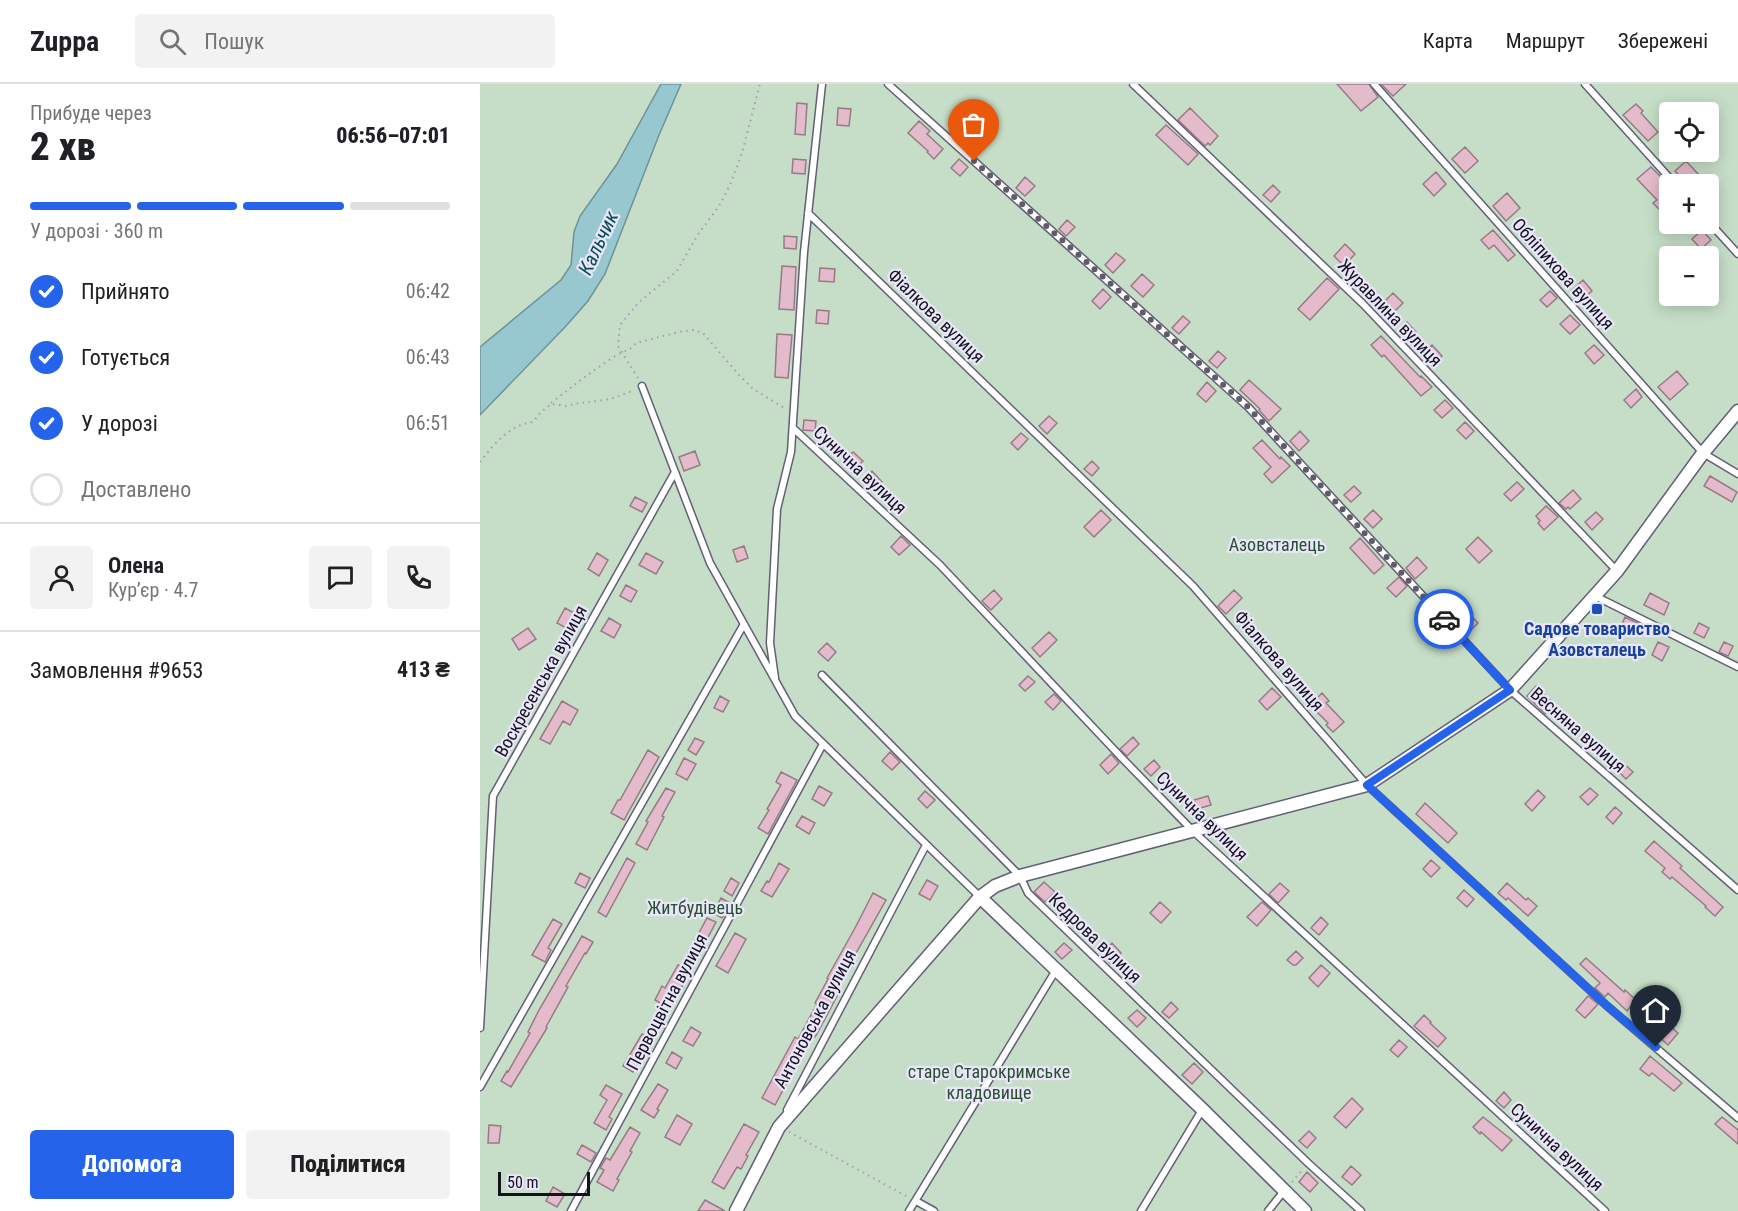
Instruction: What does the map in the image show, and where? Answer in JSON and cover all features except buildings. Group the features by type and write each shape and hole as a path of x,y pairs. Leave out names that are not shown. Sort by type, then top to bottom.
{"street":[{"path":"779,1127 980,897 995,886 1020,876 1367,785 1510,690 1617,571 1738,411"},
{"path":"980,897 1305,1211"},
{"name":"Антоновська вулиця","path":"737,1210 779,1127"}],"lane":[{"path":"776,682 770,643 777,509 791,452 808,213 822,84"},
{"name":"Весняна вулиця","path":"888,84 1248,407 1510,690 1738,890"},
{"name":"Журавлина вулиця","path":"1133,84 1363,304 1617,571"},
{"name":"Обліпихова вулиця","path":"1374,84 1704,453 1738,474"},
{"path":"1585,84 1666,174"},
{"name":"Фіалкова вулиця","path":"808,213 1194,586 1367,785 1606,1005 1738,1118"},
{"path":"1719,233 1738,254"},
{"path":"642,386 710,563 795,716 980,897"},
{"name":"Сунична вулиця","path":"793,428 940,565 1193,831 1605,1211"},
{"name":"Воскресенська вулиця","path":"480,1028 494,796 675,472"},
{"path":"1595,596 1738,667"},
{"path":"480,1087 744,624"},
{"name":"Кедрова вулиця","path":"822,675 1020,876 1028,893 1308,1163 1361,1211"},
{"name":"Первоцвітна вулиця","path":"571,1211 823,744"},
{"name":"Антоновська вулиця","path":"779,1127 926,845"},
{"path":"909,1211 1056,970"},
{"path":"1141,1211 1202,1109"},
{"path":"1268,1211 1285,1191"},
{"path":"916,1201 934,1211"}],"path":[{"path":"550,404 566,406 614,398 642,386 618,346 620,325 639,302 677,271 697,236 719,206 742,153 760,84"},
{"path":"480,462 495,442 521,424 533,422 550,404 590,372 632,349 636,343 679,332 693,330 703,333 753,389 794,414"},
{"path":"779,1127 916,1201"},
{"path":"1285,1191 1308,1163"}],"green space":[{"name":"Азовсталець","path":"480,84 1738,84 1738,1211 480,1211"}],"water":[{"name":"Кальчик","path":"661,84 681,84 605,274 588,301 566,326 480,415 480,347 561,280 571,265 574,232 580,216 617,164"}],"way so far":[{"path":"974,161 1248,407 1444,619"}],"place":[{"name":"Садове товариство Азовсталець","path":"1597,609"}],"route":[{"path":"1444,619 1510,690 1367,785 1606,1005 1656,1047"}],"park label":[{"name":"Житбудівець","path":"695,908"},
{"name":"старе Старокримське кладовище","path":"989,1082"}]}
